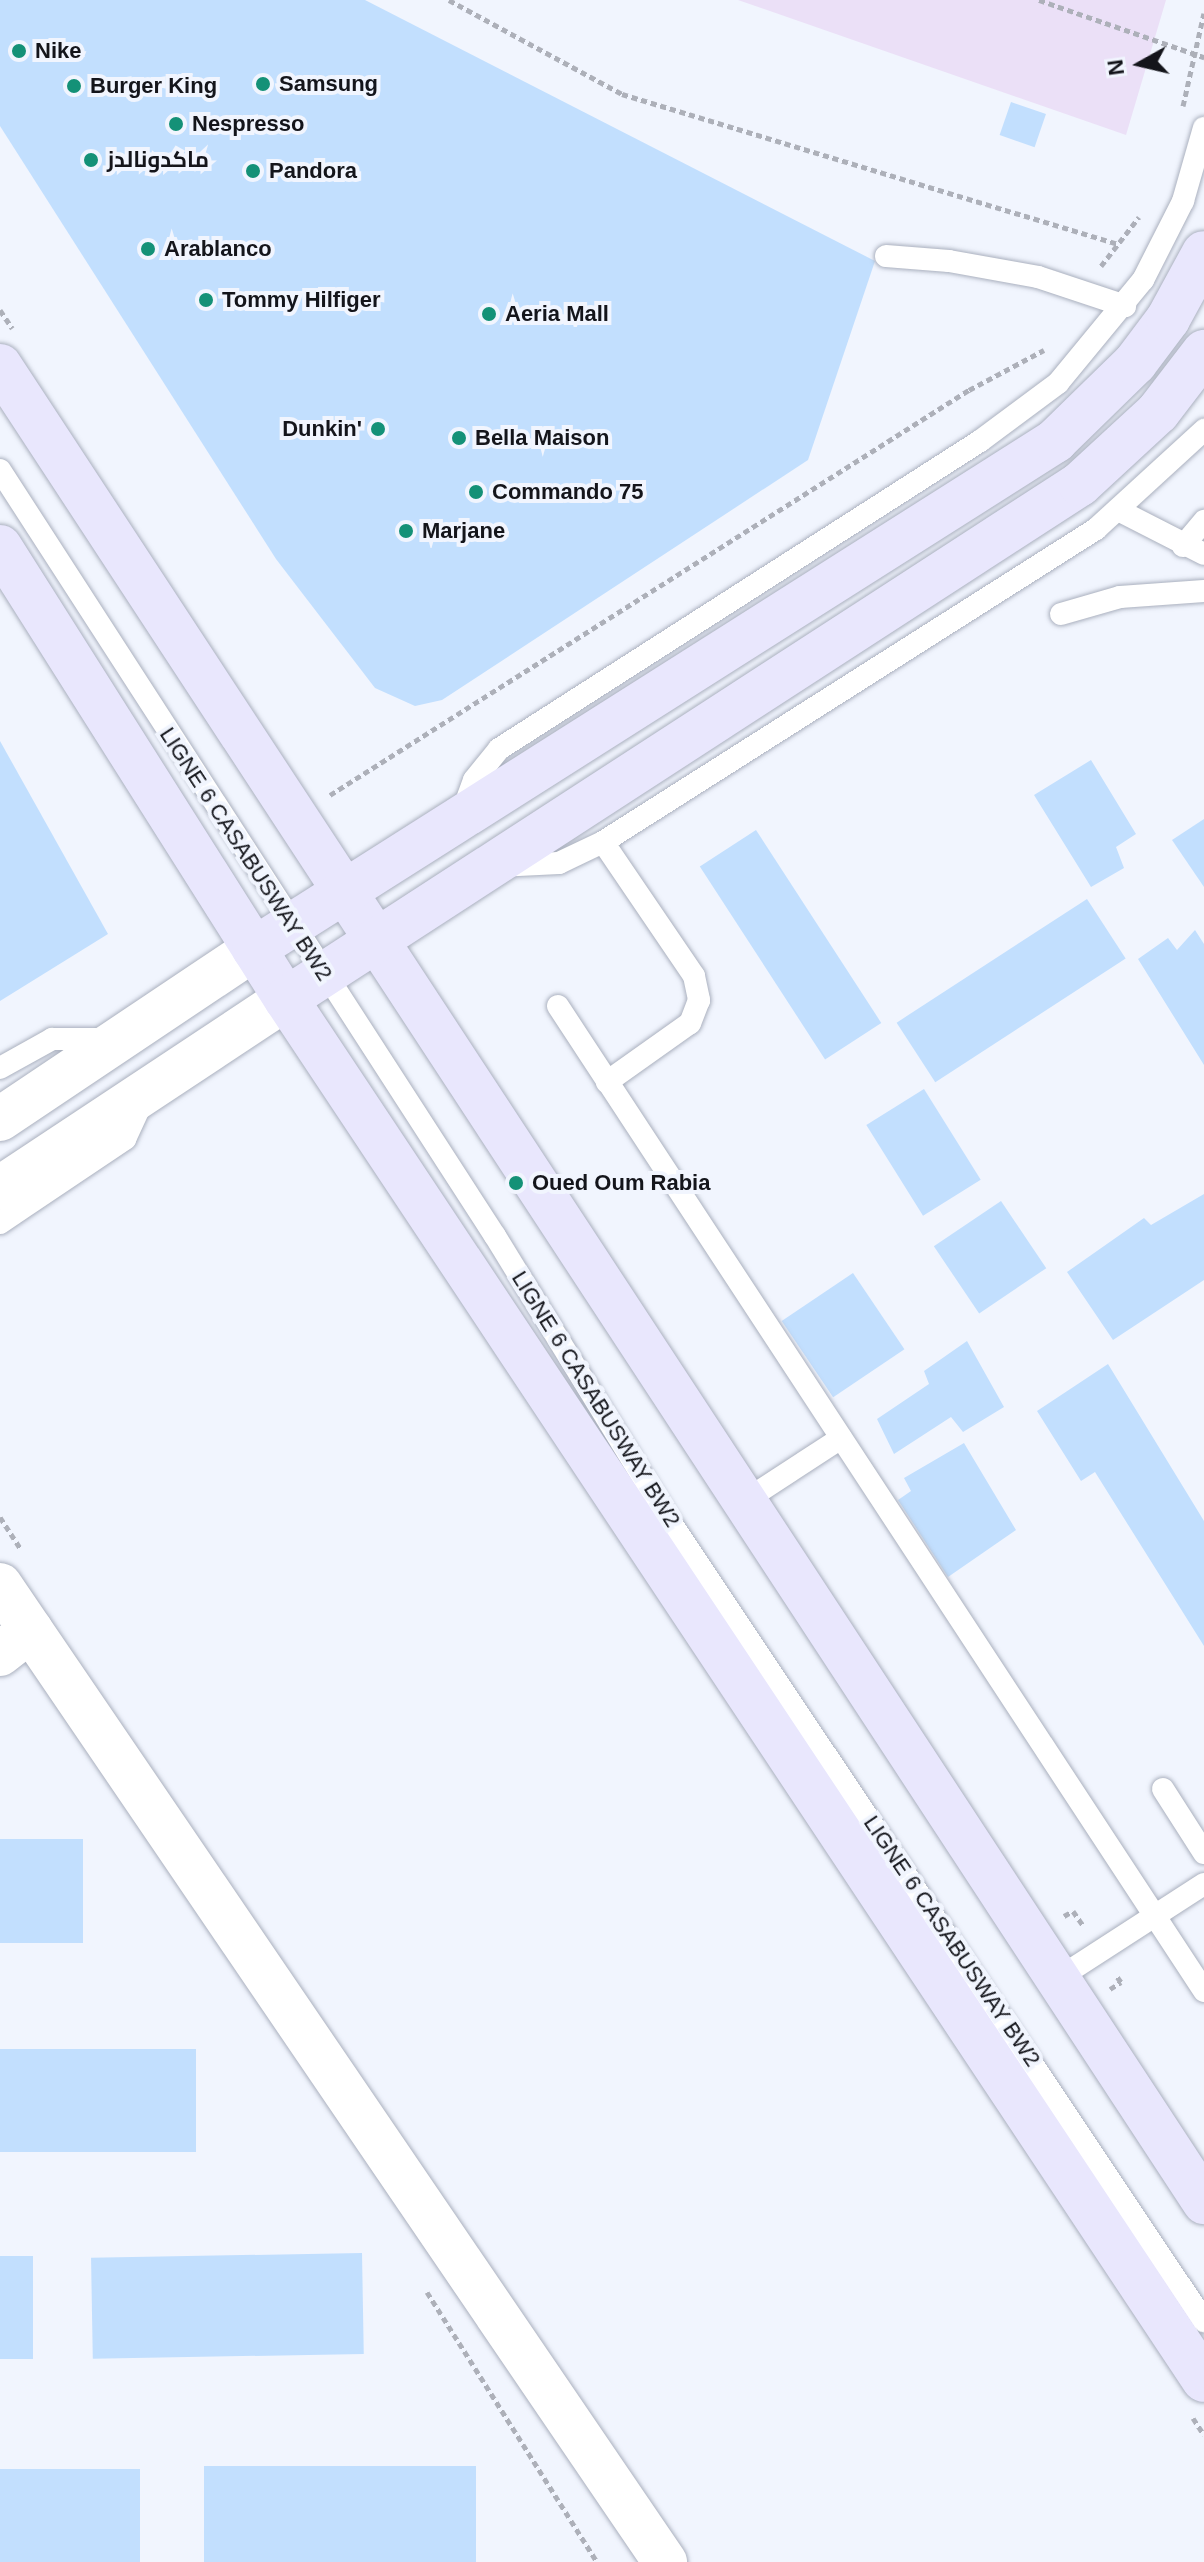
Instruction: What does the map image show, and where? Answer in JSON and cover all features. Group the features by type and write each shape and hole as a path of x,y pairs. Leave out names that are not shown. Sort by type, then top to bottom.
{"main road":[{"path":"254,949 1055,441 1135,363 1168,319 1204,253"},
{"path":"286,999 489,864 1080,484 1158,412 1204,352"},
{"path":"0,366 1204,2202"},
{"path":"0,547 286,999 1204,2380"}],"street":[{"path":"0,1119 254,949"},
{"path":"0,1188 286,999"},
{"path":"0,1585 15,1642 665,2562"}],"lane":[{"path":"461,818 474,780 499,749 1024,412 1089,351 1125,306 1171,228 1204,128"},
{"path":"886,256 949,261 1085,289 1125,306"},
{"path":"489,864 536,868 603,842 1120,511 1204,430"},
{"name":"LIGNE 6 CASABUSWAY BW2","path":"0,470 495,1236 671,1523 1204,2321"},
{"path":"1120,511 1194,550 1204,521"},
{"path":"1061,614 1120,597 1204,591"},
{"path":"603,842 694,976 699,1000 690,1023 607,1082"},
{"path":"558,1006 1204,1991"},
{"path":"0,1068 52,1039 86,1035 119,1040"},
{"path":"0,1223 125,1139 143,1110 146,1091"},
{"path":"743,1502 841,1438"},
{"path":"1163,1789 1204,1853"},
{"path":"1057,1979 1204,1884"}],"path":[{"path":"449,0 622,94 1128,246"},
{"path":"1039,0 1204,57"},
{"path":"1085,289 1116,243"},
{"path":"325,798 969,390 1049,347"}],"shaded area":[{"path":"738,0 1166,0 1126,135"}],"building":[{"name":"Aeria Mall","path":"0,0 365,0 875,261 808,460 442,700 415,706 375,688 276,559 0,126"},
{"path":"1011,102 1046,114 1035,147 1000,135"},
{"path":"0,741 108,934 0,1001"},
{"path":"1091,760 1136,834 1116,847 1124,868 1091,887 1034,795"},
{"path":"1204,819 1204,887 1172,840"},
{"path":"756,830 881,1023 825,1059 700,866"},
{"path":"1087,899 1126,959 935,1082 897,1023"},
{"path":"1195,930 1204,944 1204,1065 1138,959 1168,938 1177,950"},
{"path":"924,1089 981,1180 923,1216 866,1125"},
{"path":"1204,1194 1204,1280 1113,1340 1067,1272 1144,1218 1151,1225"},
{"path":"1001,1201 1046,1268 979,1313 934,1246"},
{"path":"853,1273 904,1349 833,1397 782,1321"},
{"path":"967,1341 1004,1407 963,1432 951,1417 894,1454 877,1419 929,1384 924,1371"},
{"path":"1108,1364 1204,1521 1204,1646 1095,1472 1081,1481 1037,1411"},
{"path":"964,1443 1016,1530 948,1577 898,1500 911,1491 904,1478"},
{"path":"0,1839 83,1839 83,1943 0,1943"},
{"path":"0,2049 196,2049 196,2152 0,2152"},
{"path":"362,2253 364,2354 93,2359 91,2258"},
{"path":"0,2256 33,2256 33,2359 0,2359"},
{"path":"204,2466 476,2466 476,2562 204,2562"},
{"path":"0,2469 140,2469 140,2562 0,2562"}],"place":[{"name":"Nike","path":"19,51"},
{"name":"Samsung","path":"263,84"},
{"name":"Burger King","path":"74,86"},
{"name":"Nespresso","path":"176,124"},
{"name":"ماكدونالدز","path":"91,160"},
{"name":"Pandora","path":"253,171"},
{"name":"Arablanco","path":"148,249"},
{"name":"Tommy Hilfiger","path":"206,300"},
{"name":"Aeria Mall","path":"489,314"},
{"name":"Dunkin'","path":"378,429"},
{"name":"Bella Maison","path":"459,438"},
{"name":"Commando 75","path":"476,492"},
{"name":"Marjane","path":"406,531"},
{"name":"Oued Oum Rabia","path":"516,1183"}]}
